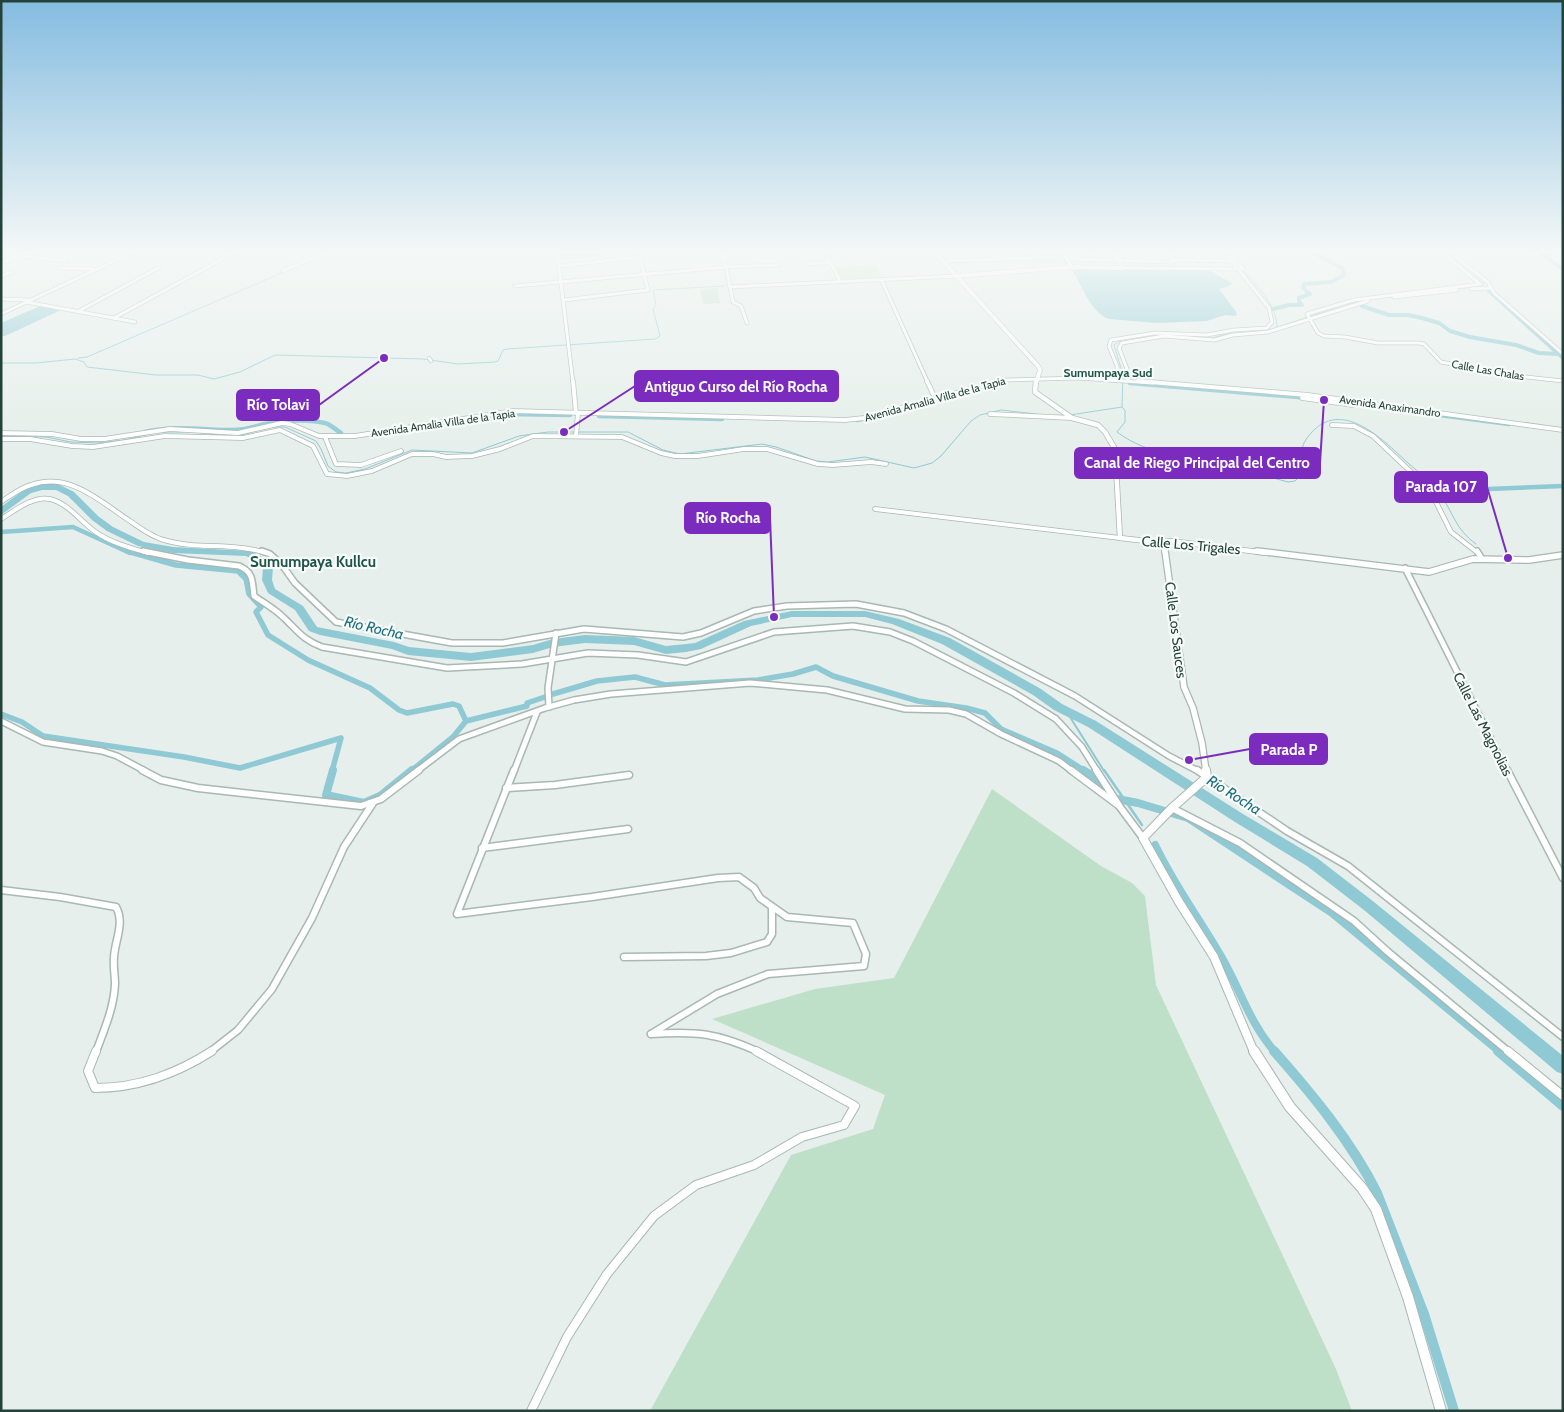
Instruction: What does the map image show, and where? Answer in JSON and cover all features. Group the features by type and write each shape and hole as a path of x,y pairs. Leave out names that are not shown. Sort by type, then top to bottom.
{"street":[{"path":"101,316 135,322"},
{"path":"114,318 118,316"},
{"path":"566,316 577,413 576,433"},
{"path":"744,316 746,324"},
{"path":"898,316 933,394 938,398"},
{"path":"993,316 1038,366 1040,370 1034,388 1035,392 1070,417"},
{"path":"1118,380 1117,366 1109,346 1111,340 1155,333 1207,335 1267,328 1272,322 1270,316"},
{"path":"1126,380 1127,369 1119,348 1122,343 1164,336 1218,340 1233,335 1268,332 1316,316"},
{"path":"1521,316 1563,354"},
{"name":"Calle Las Chalas","path":"1309,318 1318,333 1324,336 1345,337 1378,343 1419,343 1424,344 1441,362 1518,376 1563,381"},
{"name":"Avenida Amalia Villa de la Tapia","path":"1,433 35,433 81,439 104,439 170,429 238,433 282,423 290,424 314,435 355,436 513,411 845,420 864,418 1005,380 1037,378 1126,380"},
{"name":"Avenida Anaximandro","path":"1126,380 1308,395 1563,431"},
{"name":"Avenida Anaximandro","path":"1214,391 1318,400 1563,431"},
{"path":"990,414 1070,417 1098,425 1114,446 1120,538"},
{"path":"1332,425 1352,425 1364,430 1380,442 1405,468 1426,486 1436,498 1450,530 1456,537 1481,554 1482,559"},
{"path":"1,439 30,439 72,446 93,447 165,436 242,438 280,430 313,446 323,470 330,475 340,476 372,471 417,453 446,457 472,456 500,449 528,437 576,433 629,439 655,451 674,456 695,457 757,448 770,449 824,465 869,460 886,464"},
{"path":"325,436 336,464 349,466 364,465 401,451"},
{"path":"1,502 29,485 40,482 62,481 91,495 142,529 163,540 184,544 263,550 282,564 294,583 330,618 345,625 462,643 503,643 597,629 683,637 701,633 754,611 787,606 848,603 894,610 946,629 1075,696 1348,866 1563,1037"},
{"path":"1,519 31,501 49,498 78,517 99,534 135,549 165,558 245,568 252,575 254,596 284,618 300,637 322,647 438,667 482,667 588,653 638,656 686,662 774,632 853,626 890,632 913,641 1014,693 1056,719 1082,747 1120,807 1143,838 1178,902 1214,957 1257,1058 1290,1107 1362,1188 1376,1209 1408,1297 1441,1411"},
{"name":"Calle Los Trigales","path":"875,509 1430,572 1473,559 1529,560 1563,555"},
{"name":"Calle Los Sauces","path":"1162,542 1169,576 1184,687 1193,708 1202,743 1205,778"},
{"name":"Calle Las Magnolias","path":"1405,568 1474,709 1563,878"},
{"path":"549,707 548,688 554,658 556,634"},
{"path":"1,890 60,897 116,907 118,910 120,921 114,956 115,987 110,1015 88,1071 95,1088 106,1089 152,1080 182,1069 215,1051 258,1011 295,951 325,891 345,845 374,803 459,739 574,700 610,694 750,683 827,690 905,709 957,711 979,719 1001,734 1059,761 1120,807"},
{"path":"532,1411 567,1337 607,1274 654,1216 696,1185 754,1165 802,1137 844,1125 855,1106 790,1068 728,1039 703,1032 651,1034 718,994 768,974 864,966 866,954 854,923 787,917 760,898 754,888 739,877 718,878 592,897 457,914 537,712"},
{"path":"1,721 44,742 102,751 116,756 161,780 198,788 362,806 374,803"},
{"path":"506,788 555,785 629,775"},
{"path":"1143,838 1164,815 1205,778"},
{"path":"1174,806 1240,843 1354,921 1388,952 1563,1096"},
{"path":"482,848 628,829"},
{"path":"624,957 723,954 767,942 772,934 772,907"}],"green space":[{"path":"992,789 1101,866 1132,883 1145,896 1156,985 1336,1369 1352,1411 650,1411 791,1155 873,1129 885,1095 712,1019 815,989 894,978"}],"water":[{"path":"17,316 48,316 5,336 1,336 1,323"},
{"path":"1103,316 1222,316 1207,321 1157,323 1109,319"}],"waterway":[{"path":"78,358 87,357 182,316"},
{"path":"1,363 36,363 75,359 84,362 87,367 156,375 198,375 214,379 240,372 275,355 423,359 458,364 495,362 498,361 503,350 507,349 655,339 660,336 655,316"},
{"path":"1275,316 1277,327"},
{"path":"1266,331 1311,316"},
{"path":"1412,316 1439,323 1450,331 1470,337 1516,345 1539,353 1558,354"},
{"path":"1516,316 1563,358"},
{"path":"1212,338 1227,334 1252,332"},
{"path":"1197,336 1207,338"},
{"path":"1122,407 1123,375 1114,345 1123,339"},
{"path":"1130,383 1309,398"},
{"path":"1346,403 1509,424"},
{"path":"1070,415 1122,407"},
{"path":"1122,407 1125,410 1125,422 1117,432 1129,440 1170,455 1236,468 1288,482 1295,481 1298,478 1301,468 1302,448 1307,438 1319,425 1333,420 1346,420 1360,425 1386,443 1432,484 1444,499 1463,532 1476,544"},
{"path":"274,427 285,427 316,441 328,466 336,472 346,473 365,469 412,450 472,453 519,436 548,432 628,432 663,450 680,454 762,444 816,461 828,462 865,457 914,468 932,463 941,456 971,421 980,415 1001,410 1036,414"},
{"path":"501,414 570,415"},
{"path":"857,420 881,415"},
{"path":"599,416 722,419"},
{"path":"145,432 178,428 238,430 275,422 314,421 325,423 341,433"},
{"path":"238,436 267,428"},
{"path":"160,432 183,432"},
{"path":"195,432 223,436"},
{"path":"1,436 46,437 71,442 97,443 125,440 148,434"},
{"path":"1438,491 1563,486"},
{"name":"Río Rocha","path":"1,512 28,491 41,487 58,487 71,494 95,518 110,529 141,544 173,550 248,553 263,561 268,568 267,580 271,591 299,608 313,629 394,646 408,651 471,657 533,649 553,643 585,639 634,641 666,650 697,646 748,623 792,614 865,614 895,621 946,641 1037,692 1058,707 1092,724 1239,818 1312,862 1369,906 1563,1066"},
{"path":"1,532 73,527 130,553"},
{"path":"127,551 176,565 238,571 246,579 249,594 261,607 256,612 268,635 308,660 370,688 399,710 407,713 453,704 459,706 466,721"},
{"path":"553,694 597,681 635,677 665,685 758,680 793,674 816,667 833,676 918,701 966,708 985,713 1001,729 1057,753 1085,771"},
{"path":"466,721 527,706 527,703 545,697"},
{"path":"1058,707 1070,717 1104,771"},
{"path":"1,714 22,722 43,736 184,757 240,768 341,738 332,771"},
{"path":"411,771 453,737 466,721"},
{"path":"333,770 326,795 364,803 380,796 412,770"},
{"path":"1083,770 1096,778 1112,798 1138,803 1188,818 1332,913 1500,1052"},
{"path":"1104,770 1142,825"},
{"path":"1155,845 1162,860 1229,970 1258,1029 1275,1052"},
{"path":"1274,1051 1330,1119 1355,1155 1377,1193 1424,1314 1454,1411"},
{"path":"1498,1051 1563,1106"}],"place":[{"name":"Río Tolavi","path":"384,358"},
{"name":"Canal de Riego Principal del Centro","path":"1324,400"},
{"name":"Antiguo Curso del Río Rocha","path":"564,432"},
{"name":"Parada 107","path":"1508,558"},
{"name":"Río Rocha","path":"774,617"},
{"name":"Parada P","path":"1189,760"}],"district":[{"name":"Sumumpaya Sud","path":"1108,372"},
{"name":"Sumumpaya Kullcu","path":"313,562"}]}
